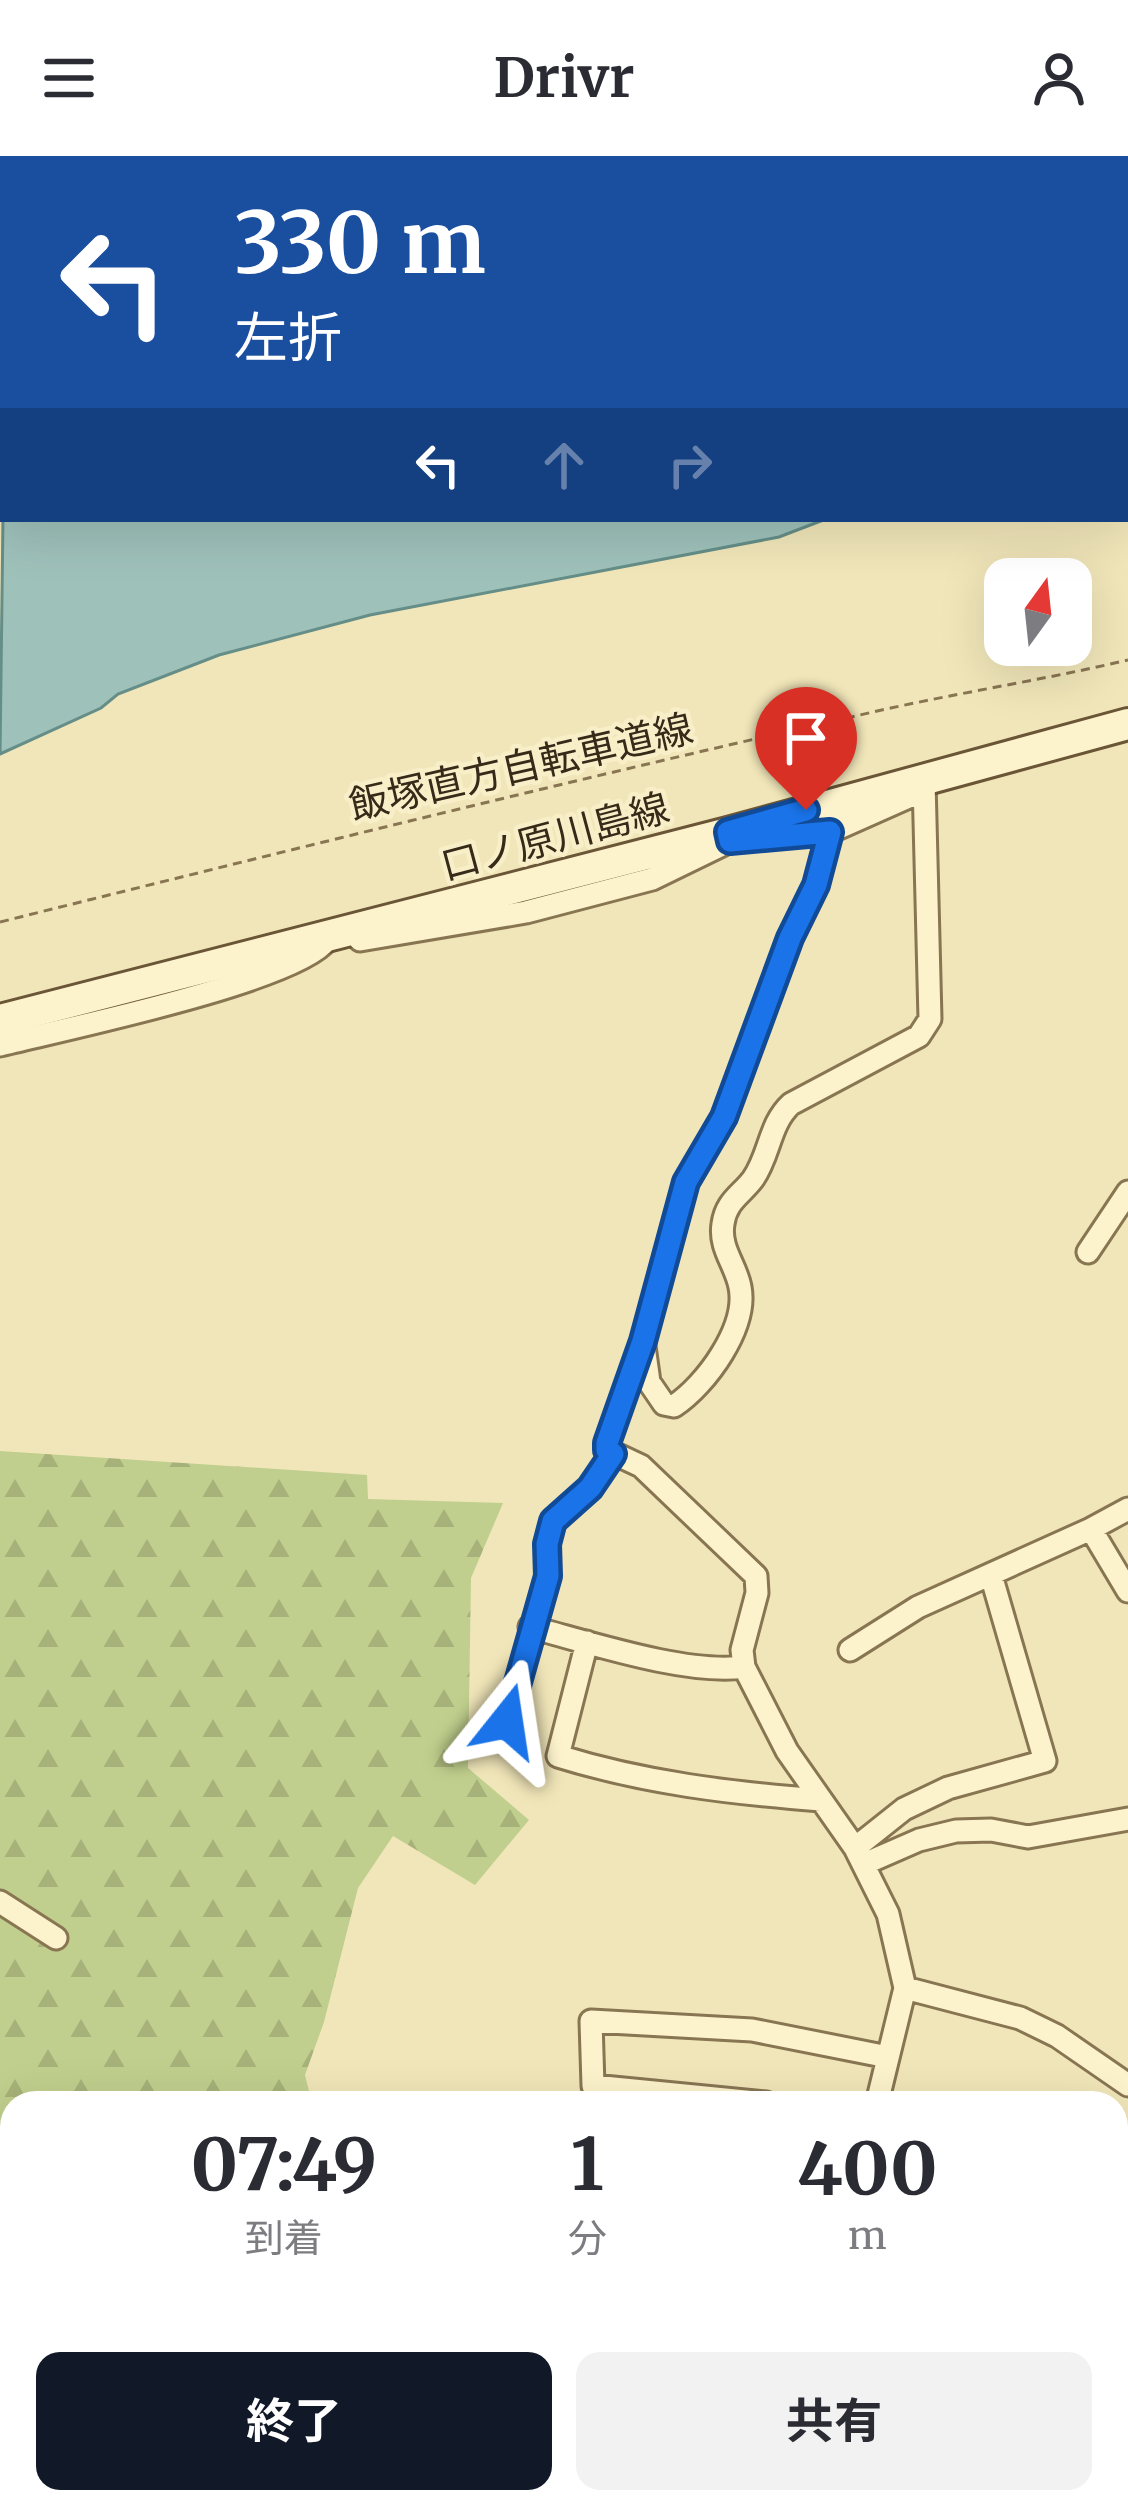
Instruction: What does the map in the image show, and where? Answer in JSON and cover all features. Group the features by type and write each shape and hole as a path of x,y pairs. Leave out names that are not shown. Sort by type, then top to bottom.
{"main road":[{"name":"口ノ原川島線","path":"0,1020 729,837 1128,724"}],"street":[{"path":"643,1341 650,1382 664,1404 674,1406 715,1362 742,1308 740,1283 723,1241 722,1224 734,1196 756,1175 780,1114 919,1036 930,1019 924,785 830,832 729,837"},
{"path":"830,832 816,885 790,938 724,1117 686,1182 643,1341 607,1450 641,1466 756,1576 742,1649 744,1667 787,1751 859,1856 888,1914 904,1988 880,2091"},
{"path":"0,1046 280,969 318,952 330,936"},
{"path":"1088,1252 1128,1192"},
{"path":"507,1721 548,1576 547,1544 553,1521 590,1488 613,1454"},
{"path":"850,1650 918,1606 1128,1509"},
{"path":"1091,1529 1128,1591"},
{"path":"859,1856 904,1809 948,1788 1045,1761 991,1574"},
{"path":"530,1627 719,1669 744,1667"},
{"path":"587,1642 558,1756 617,1774 702,1790 821,1800"},
{"path":"859,1856 956,1831 991,1830 1028,1837 1128,1819"},
{"path":"0,1903 56,1938"},
{"path":"904,1988 1020,2018 1058,2036 1128,2085"},
{"path":"644,2091 593,2086 591,2021 752,2030 888,2057"}],"path":[{"name":"飯塚直方自転車道線","path":"0,922 500,798 868,713 1128,660"}],"green space":[{"path":"0,1451 367,1475 368,1499 503,1503 471,1578 468,1768 529,1820 475,1885 393,1836 358,1888 324,2022 305,2075 309,2091 0,2091"}],"water":[{"path":"3,522 818,522 779,537 370,615 219,655 118,694 101,708 0,754"}],"route":[{"path":"507,1721 548,1576 547,1544 553,1521 590,1488 613,1454 607,1443 643,1341 686,1182 724,1117 790,938 816,885 830,832 730,841 728,832 806,810"}]}
